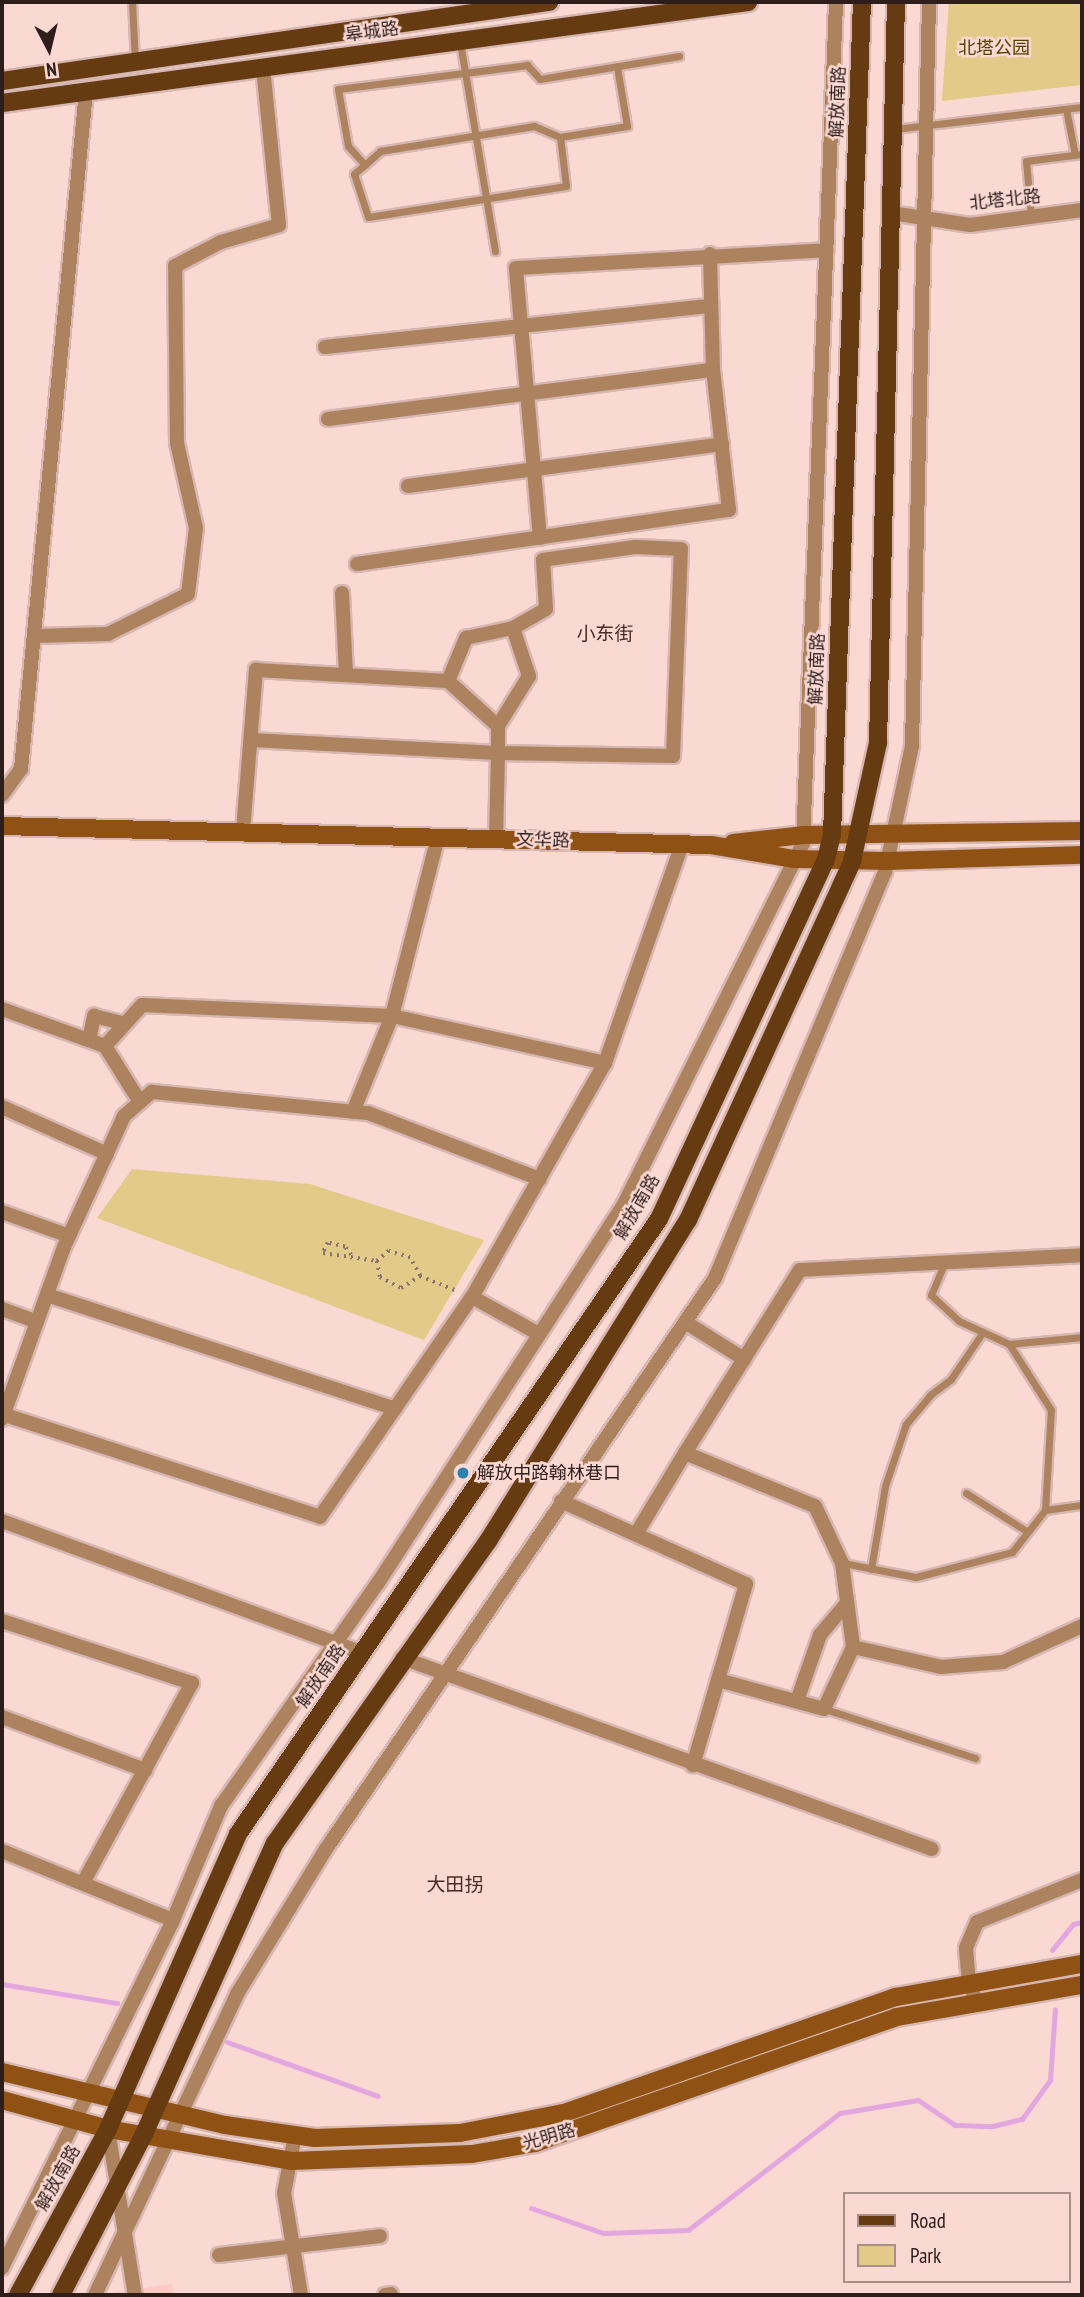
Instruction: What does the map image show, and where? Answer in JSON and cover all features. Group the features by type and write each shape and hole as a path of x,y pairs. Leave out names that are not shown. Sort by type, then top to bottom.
{"main road":[{"name":"皋城路","path":"2,81 549,2"},
{"name":"皋城路","path":"2,103 748,2"},
{"name":"解放南路","path":"18,2295 108,2129 238,1834 659,1219 826,860 832,835 862,2"},
{"path":"61,2295 144,2134 275,1843 402,1658 488,1541 688,1220 852,861 860,835 878,743 896,2"}],"street":[{"path":"2,2268 90,2094 173,1920 220,1806 335,1644 624,1204 795,859 803,835 836,2"},
{"path":"95,2295 171,2139 237,1994 326,1849 444,1672 715,1278 887,861 912,746 929,2"},
{"path":"34,636 108,634 188,594 196,528 177,443 175,266 221,242 279,225 263,68"},
{"path":"2,795 21,769 86,92"},
{"name":"北塔北路","path":"891,213 970,225 1082,209"},
{"path":"540,538 516,268 710,254 826,250"},
{"path":"357,564 729,510 713,370 710,254"},
{"path":"325,348 711,306"},
{"path":"328,419 713,370"},
{"path":"408,486 722,444"},
{"path":"251,740 498,753 673,756 681,549 635,547 543,560 546,609 513,628 466,638 447,681"},
{"path":"342,593 346,675"},
{"path":"496,839 498,726 529,676 513,628"},
{"path":"243,831 256,670 447,681 498,726"},
{"name":"文华路","path":"2,825 711,845 795,859 852,861 1082,855"},
{"path":"711,845 803,835 1082,831"},
{"path":"353,1112 392,1016 438,837"},
{"path":"540,1179 368,1113 152,1092 124,1116 69,1236 2,1416 320,1517 472,1297 540,1179 606,1063 682,844"},
{"path":"105,1046 142,1004 392,1016 606,1063"},
{"path":"2,1009 105,1046 140,1102"},
{"path":"89,1040 94,1016 125,1024"},
{"path":"2,1107 107,1154"},
{"path":"2,1212 69,1236"},
{"path":"636,1534 800,1270 1082,1255"},
{"path":"47,1295 395,1409"},
{"path":"472,1297 539,1334"},
{"path":"2,1309 37,1322"},
{"path":"685,1322 744,1359"},
{"path":"685,1452 815,1506 842,1563 853,1647 824,1709 718,1680"},
{"path":"561,1501 746,1584 693,1765"},
{"path":"2,1521 362,1653"},
{"path":"797,1701 820,1635 847,1603"},
{"path":"2,1621 192,1683 83,1883"},
{"path":"853,1647 941,1667 1003,1662 1082,1626"},
{"path":"402,1658 932,1849"},
{"path":"2,1717 145,1770"},
{"path":"2,1851 173,1920"},
{"path":"976,2001 969,1983 966,1948 977,1922 1082,1881"},
{"name":"光明路","path":"2,2073 182,2115 295,2135 460,2133 564,2113 817,2022 896,1997 1082,1964"},
{"name":"光明路","path":"2,2100 108,2129 291,2161 472,2154 547,2139 896,2017 976,2001 1082,1985"},
{"path":"108,2129 135,2295"},
{"path":"295,2135 284,2193 300,2295"},
{"path":"219,2255 380,2236"}],"lane":[{"path":"132,2 135,62"},
{"path":"460,41 495,251"},
{"path":"365,164 348,146 338,89 527,65 540,79 679,56"},
{"path":"560,137 566,186 368,217 354,174 380,150 534,126 560,137 627,126 617,66"},
{"path":"893,130 1082,107"},
{"path":"1031,216 1026,161 1079,155 1066,109"},
{"path":"945,1262 931,1295 959,1321 1009,1344 1082,1337"},
{"path":"871,1569 885,1486 906,1424 930,1395 951,1379 984,1332"},
{"path":"842,1563 916,1577 1012,1552 1045,1510 1051,1410 1009,1344"},
{"path":"966,1493 1028,1532"},
{"path":"1045,1510 1082,1505"},
{"path":"824,1709 975,1758"}],"path":[{"path":"351,1255 345,1247 328,1242 323,1253 342,1259 351,1255 377,1261"},
{"path":"377,1261 389,1251 410,1258 420,1276 472,1297"},
{"path":"377,1261 380,1277 401,1288 420,1276"}],"shaded area":[{"path":"172,2284 174,2295 106,2295 107,2293"}],"green space":[{"name":"北塔公园","path":"949,2 1082,2 1082,85 942,101"},
{"path":"132,1169 310,1184 484,1240 424,1340 97,1218"}],"waterway":[{"path":"1052,1950 1073,1924 1082,1922"},
{"path":"2,1984 117,2003"},
{"path":"531,2208 603,2233 688,2230 840,2113 918,2100 955,2125 993,2126 1022,2119 1050,2080 1055,2009"},
{"path":"227,2042 378,2096"}],"place":[{"name":"解放中路翰林巷口","path":"463,1473"}],"district":[{"name":"小东街","path":"605,634"},
{"name":"大田拐","path":"455,1885"}]}
